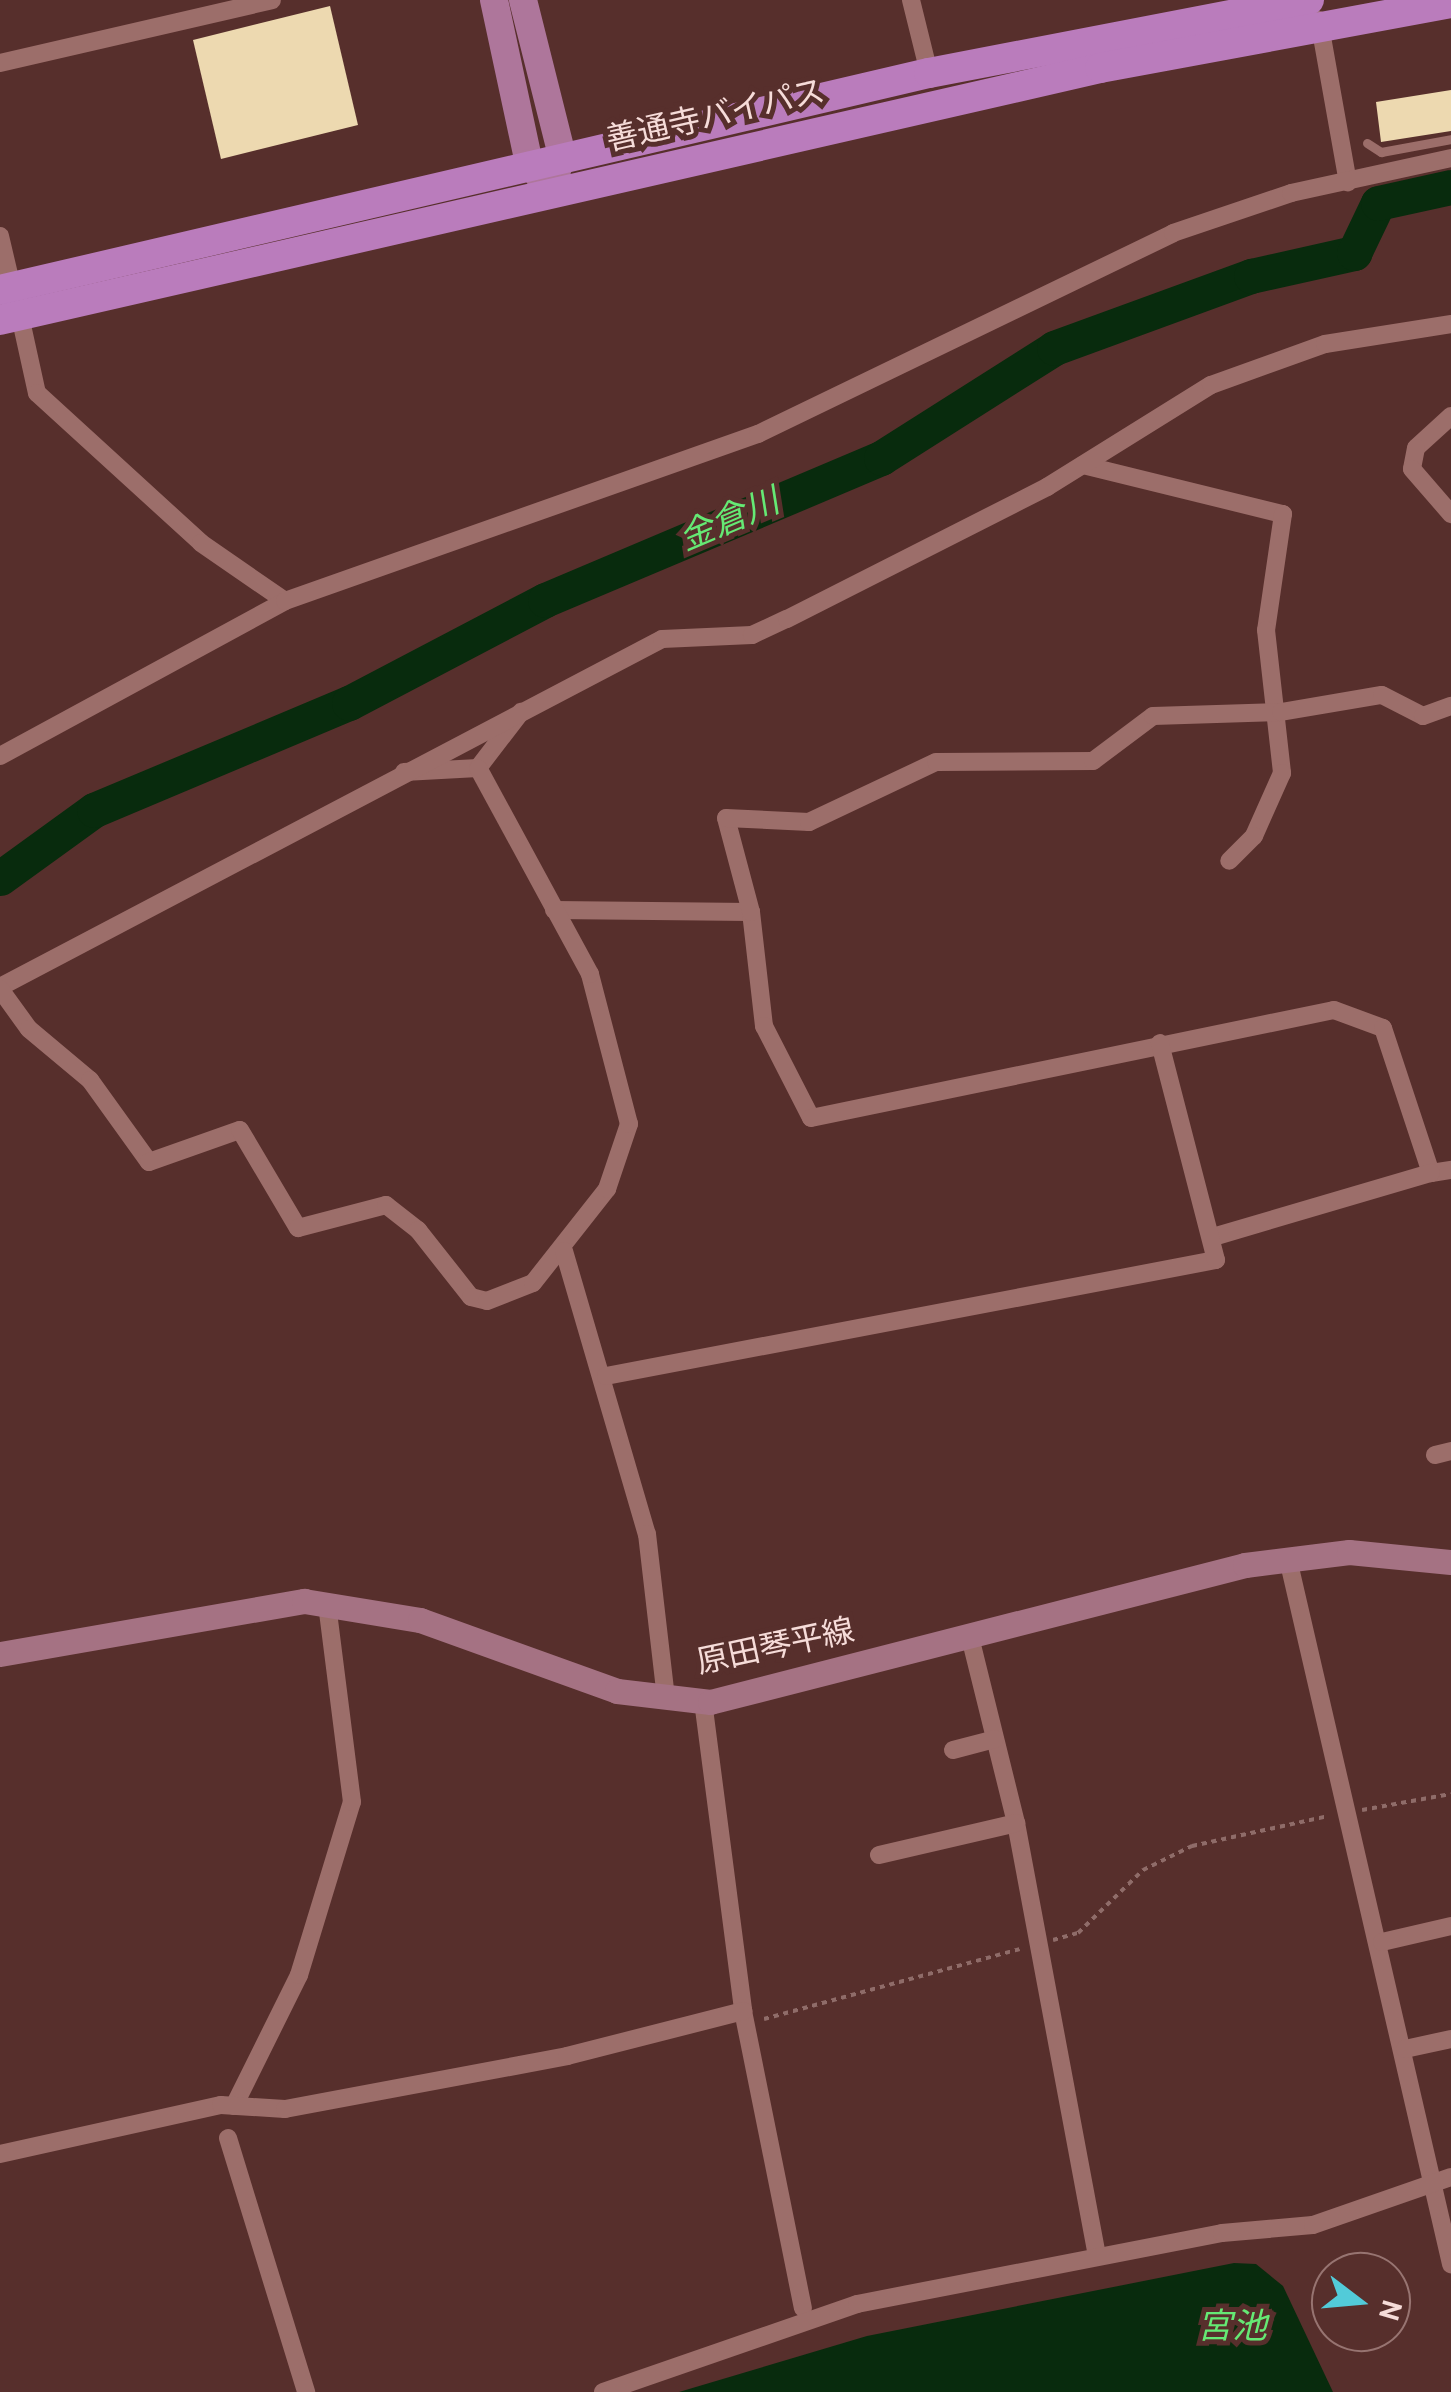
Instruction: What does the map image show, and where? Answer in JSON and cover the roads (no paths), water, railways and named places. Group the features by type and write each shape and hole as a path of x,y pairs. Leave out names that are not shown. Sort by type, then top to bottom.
{"highway":[{"name":"善通寺バイパス","path":"8,303 528,163 929,73 1315,8 1451,3"},
{"name":"善通寺バイパス","path":"8,303 551,191 1315,8"}],"main road":[{"path":"494,0 528,163 551,191"},
{"path":"523,0 562,155 551,191"},
{"name":"原田琴平線","path":"7,1648 207,1612 327,1603 420,1620 617,1692 703,1701 1288,1559 1390,1553 1451,1562"}],"street":[{"path":"0,63 272,0"},
{"path":"910,0 929,73"},
{"path":"1315,8 1348,182"},
{"path":"0,756 285,601 758,434 872,387 1173,233 1348,182 1451,158"},
{"path":"0,236 8,303 37,392 201,543 285,601"},
{"path":"478,768 608,1020 629,1124 607,1188 564,1251 533,1283 487,1301 471,1297 418,1230 386,1206 298,1228 240,1130 149,1162 90,1080 28,1028 0,988 399,772 662,639 752,635 1083,465 1261,364 1365,334 1451,324"},
{"path":"1451,416 1416,448 1412,470 1451,514"},
{"path":"1083,465 1283,514 1266,630 1272,712 1282,773 1254,836 1229,861"},
{"path":"1431,1173 1391,1041 1374,1022 1310,1012 810,1118 764,1026 751,912 726,818 808,822 936,762 1093,761 1142,718 1272,712 1382,695 1423,716 1451,706"},
{"path":"399,772 478,768 524,708"},
{"path":"554,910 751,912"},
{"path":"606,1376 1216,1260 1160,1043"},
{"path":"1213,1237 1451,1170"},
{"path":"564,1251 606,1376 648,1534 666,1699"},
{"path":"1288,1559 1354,1812 1451,2264"},
{"path":"234,2106 299,1975 352,1802 327,1603"},
{"path":"970,1637 1016,1823 1035,1945 1096,2257"},
{"path":"703,1701 744,2017 803,2308"},
{"path":"952,1750 995,1739"},
{"path":"879,1855 945,1830 1016,1823"},
{"path":"1382,1942 1451,1926"},
{"path":"0,2154 234,2106 285,2109 744,2017"},
{"path":"1405,2048 1451,2039"},
{"path":"228,2138 306,2392"},
{"path":"602,2392 857,2304 1096,2257 1313,2225 1451,2176"}],"lane":[{"path":"1367,143 1381,152 1451,140"}],"water":[{"name":"宮池","path":"1234,2263 1256,2264 1283,2286 1333,2392 679,2392 867,2336"}],"waterway":[{"name":"金倉川","path":"0,878 94,810 349,703 545,600 881,458 1054,348 1251,276 1354,253 1378,203 1451,187"}]}
